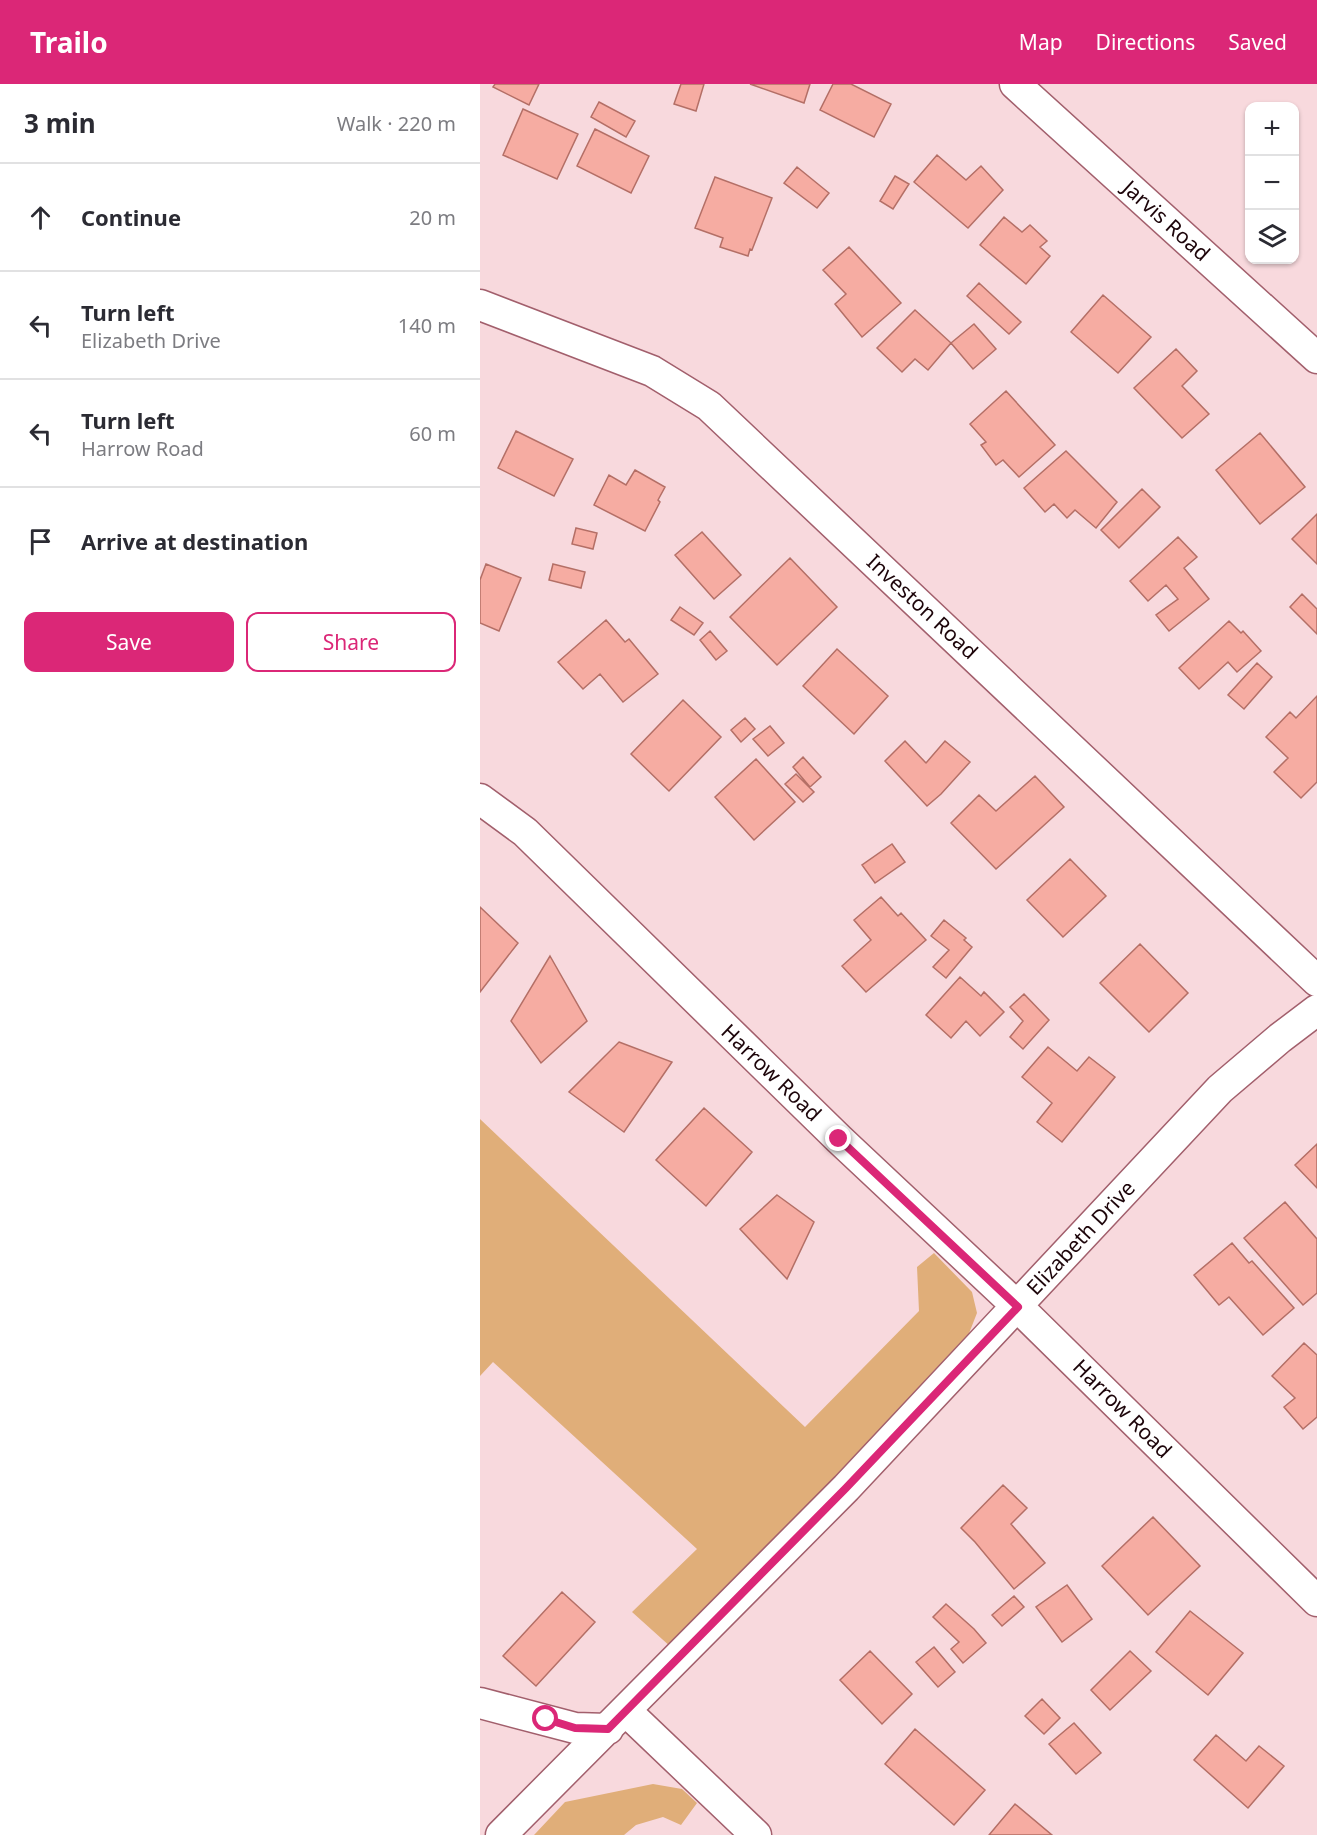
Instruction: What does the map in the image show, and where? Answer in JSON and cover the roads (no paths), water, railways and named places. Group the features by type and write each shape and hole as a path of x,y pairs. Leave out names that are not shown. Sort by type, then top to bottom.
{"street":[{"name":"Jarvis Road","path":"1015,84 1317,358"},
{"name":"Investon Road","path":"480,305 652,371 709,406 1317,981"},
{"name":"Harrow Road","path":"480,800 525,832 848,1147 1018,1307 1317,1601"},
{"name":"Elizabeth Drive","path":"501,1835 846,1488 1220,1089 1317,1010"},
{"path":"480,1703 575,1728 617,1720 756,1835"}]}
